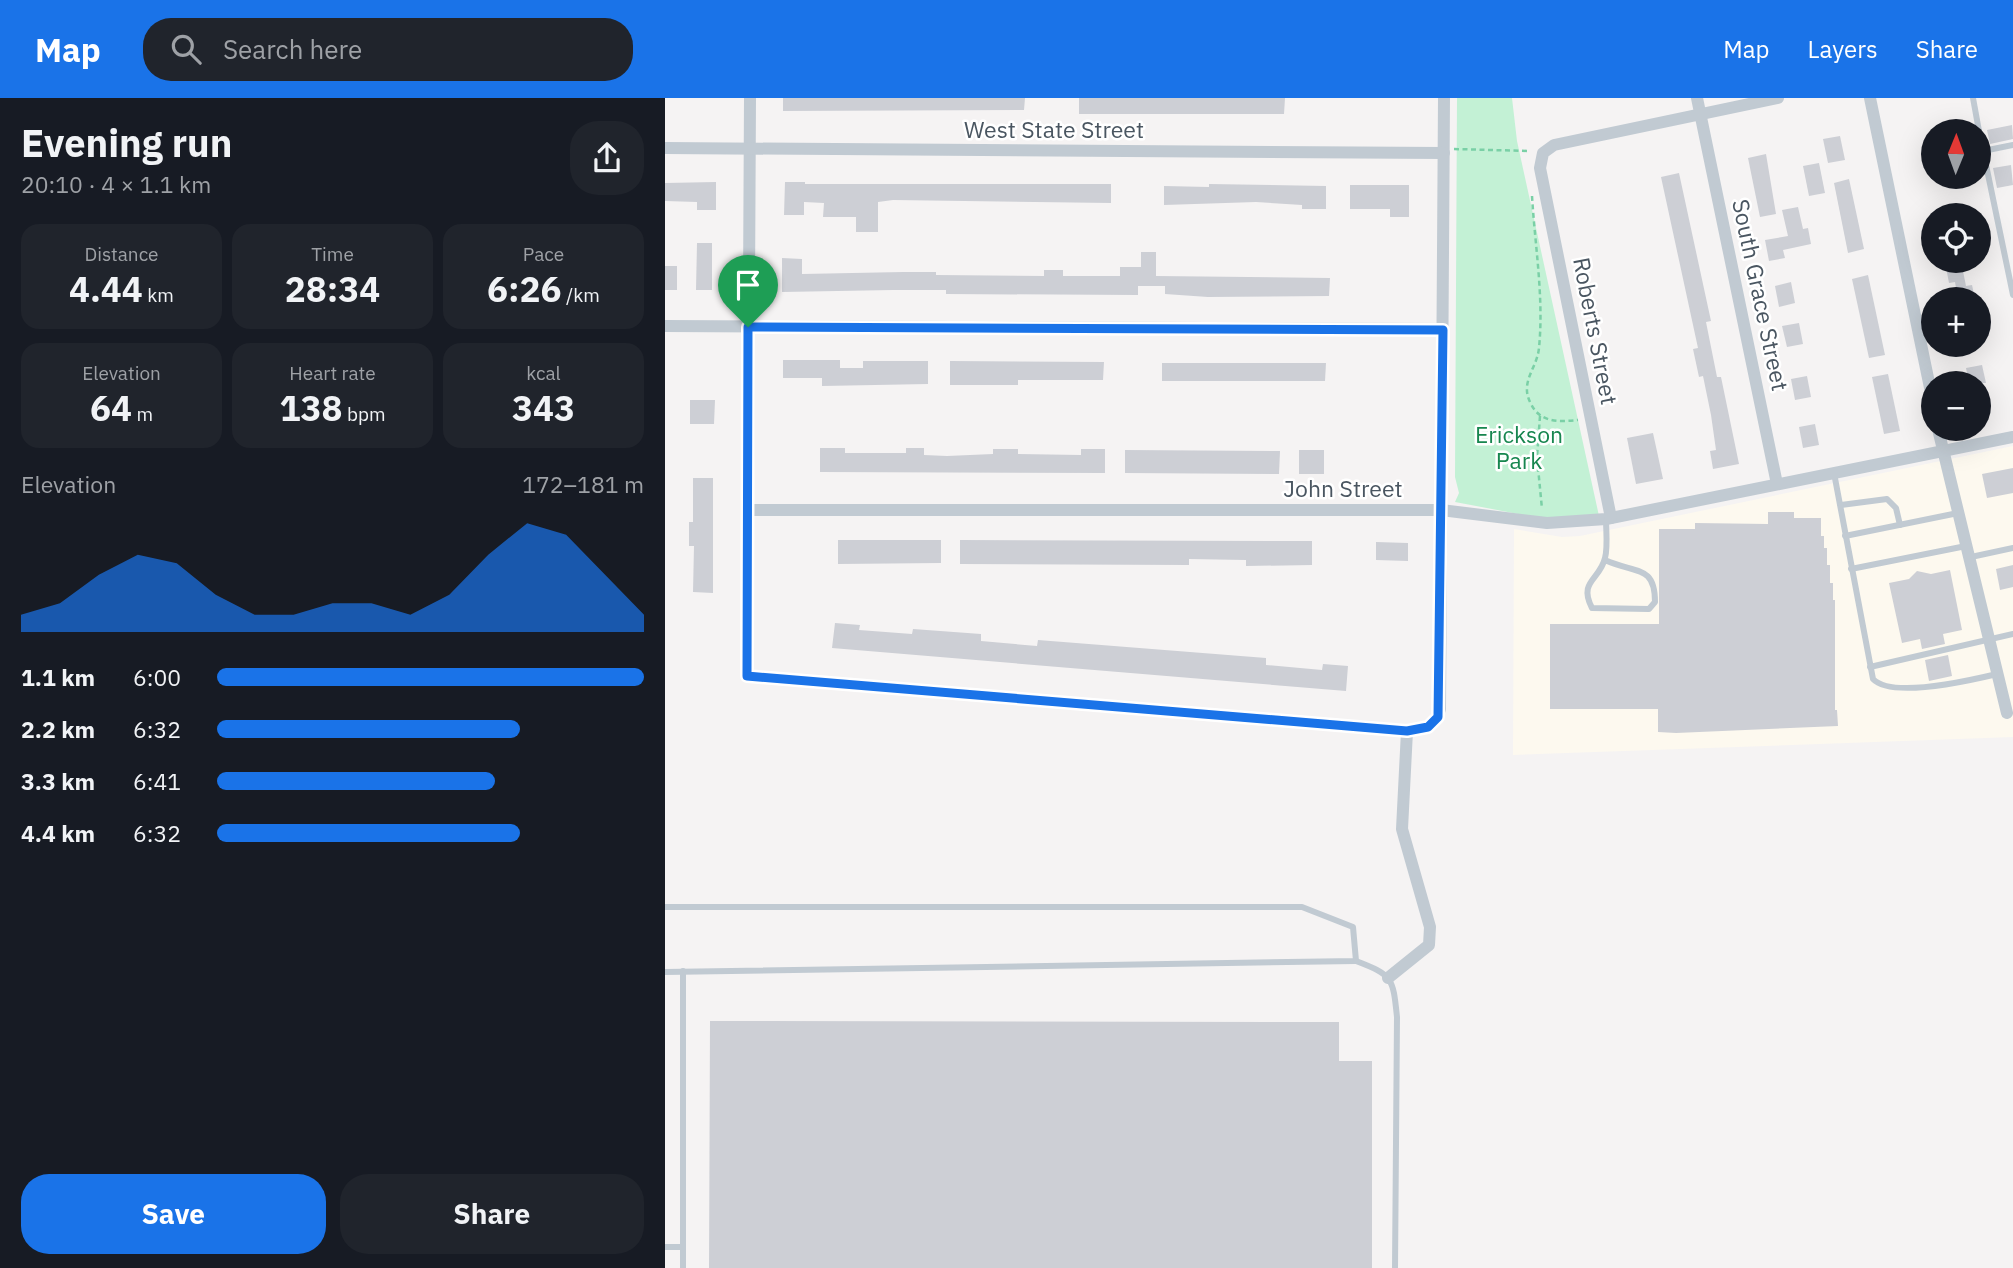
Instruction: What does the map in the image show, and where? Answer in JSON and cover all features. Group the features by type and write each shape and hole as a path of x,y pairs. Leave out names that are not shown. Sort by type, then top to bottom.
{"street":[{"path":"750,98 747,676 1407,731 1422,729 1434,722 1440,709 1444,98"},
{"name":"South Grace Street","path":"1697,98 1777,485"},
{"path":"1701,113 1778,98"},
{"path":"1870,98 1927,371"},
{"name":"Roberts Street","path":"1609,518 1540,167 1543,153 1554,145 1701,113"},
{"name":"West State Street","path":"665,148 1444,152"},
{"path":"665,326 1443,330"},
{"name":"John Street","path":"748,510 1441,510 1547,523 1609,518 2013,437"},
{"path":"1941,441 2007,713"},
{"path":"1388,978 1429,945 1430,927 1402,829 1407,731"}],"lane":[{"path":"1972,98 1976,119"},
{"path":"1991,149 2013,145"},
{"path":"1991,186 2011,273 2013,295"},
{"path":"1834,473 1873,679 1882,685 1945,686 1998,674"},
{"path":"1840,505 1887,499 1896,508 1900,525"},
{"path":"1845,536 1960,512"},
{"path":"1605,560 1650,576 1655,583 1655,602 1649,609 1592,608 1587,599 1588,583 1605,560 1609,518"},
{"path":"1851,569 1969,551 2013,548"},
{"path":"1870,667 2013,634"},
{"path":"665,907 1302,907 1353,927 1356,961"},
{"path":"665,972 1356,961 1384,972 1394,987 1397,1017 1395,1268"},
{"path":"683,971 683,1268"},
{"path":"665,1247 683,1247"}],"path":[{"path":"1444,152 1529,149 1530,157"},
{"path":"1531,184 1541,313 1538,356 1528,376 1527,390 1531,405 1540,416 1560,422 1591,418"},
{"path":"1540,416 1537,457 1542,509"}],"shaded area":[{"path":"2013,446 2013,737 1513,755 1514,529 1562,537 1580,536"}],"green space":[{"name":"Erickson Park","path":"1457,98 1512,98 1517,141 1599,516 1545,519 1455,502 1459,493 1455,477"}],"building":[{"path":"783,98 1025,98 1024,110 783,111"},
{"path":"1079,98 1285,98 1284,114 1079,114"},
{"path":"2012,125 2013,139 1991,144 1991,129"},
{"path":"1840,136 1845,160 1828,163 1823,139"},
{"path":"1766,154 1776,214 1760,217 1748,158"},
{"path":"1819,163 1825,193 1809,196 1803,166"},
{"path":"2011,165 2013,185 1997,188 1993,168"},
{"path":"1679,173 1711,321 1706,322 1717,377 1721,377 1739,464 1713,469 1710,451 1716,450 1711,415 1703,376 1699,377 1693,349 1698,348 1661,177"},
{"path":"1849,179 1864,249 1848,253 1834,183"},
{"path":"716,182 716,210 697,210 697,202 665,201 665,183"},
{"path":"785,182 1111,184 1111,203 893,200 878,202 878,232 856,232 856,217 823,217 824,203 804,202 804,215 784,215"},
{"path":"1209,184 1326,186 1326,209 1302,209 1302,205 1256,202 1164,205 1164,186 1209,187"},
{"path":"1350,185 1409,185 1409,217 1390,217 1390,209 1350,209"},
{"path":"1798,207 1803,229 1808,228 1811,244 1783,250 1785,258 1769,261 1765,240 1788,236 1782,210"},
{"path":"697,243 712,243 712,290 696,290"},
{"path":"1141,252 1156,252 1156,276 1330,278 1329,296 1208,297 1165,294 1165,286 1138,286 1138,295 946,294 946,290 782,292 782,258 802,259 802,274 936,272 936,275 1044,276 1044,270 1063,270 1063,276 1120,276 1120,267 1141,267"},
{"path":"665,266 677,266 677,290 665,290"},
{"path":"1947,273 1963,273 1966,286 1972,287 1956,287 1955,282 1949,283"},
{"path":"1868,275 1885,355 1869,358 1852,279"},
{"path":"1791,282 1795,303 1779,307 1775,286"},
{"path":"1799,323 1803,344 1787,347 1782,326"},
{"path":"783,360 840,360 840,368 863,368 863,361 928,361 928,384 822,386 822,378 783,378"},
{"path":"950,361 1104,362 1103,380 1018,380 1018,385 950,385"},
{"path":"1162,363 1326,363 1325,381 1162,381"},
{"path":"1982,365 1983,371 1967,371 1966,368"},
{"path":"1888,374 1900,431 1884,434 1872,377"},
{"path":"1807,376 1811,397 1795,400 1791,379"},
{"path":"690,400 715,400 714,424 690,424"},
{"path":"1815,424 1819,445 1803,448 1799,427"},
{"path":"1653,433 1663,479 1636,484 1627,438"},
{"path":"820,448 845,448 845,453 906,453 906,448 924,448 924,455 947,456 993,454 993,449 1018,449 1018,454 1081,455 1081,449 1105,449 1105,473 820,472"},
{"path":"1125,450 1280,451 1279,474 1125,473"},
{"path":"1299,450 1324,450 1324,474 1299,474"},
{"path":"2013,468 2013,493 1987,498 1982,474"},
{"path":"693,478 713,478 713,593 693,592 694,546 689,546 689,522 693,522"},
{"path":"1768,512 1794,512 1794,518 1821,518 1821,536 1824,536 1824,548 1827,548 1827,565 1830,565 1830,583 1833,583 1835,600 1835,710 1838,726 1658,732 1658,709 1550,709 1550,624 1659,624 1659,529 1695,529 1695,523 1768,524"},
{"path":"838,540 941,540 941,563 838,564"},
{"path":"960,540 1312,541 1312,565 1246,566 1246,560 1189,559 1189,565 960,564"},
{"path":"1376,542 1408,543 1408,561 1376,560"},
{"path":"2013,565 2013,587 2000,590 1996,569"},
{"path":"1950,570 1962,630 1943,634 1945,644 1922,649 1920,639 1902,643 1889,583 1909,579 1917,571 1931,574"},
{"path":"835,623 860,625 859,630 912,634 913,629 981,634 981,641 1037,646 1038,640 1266,658 1266,665 1322,670 1323,664 1348,666 1346,691 832,648"},
{"path":"1948,655 1952,676 1929,681 1925,660"},
{"path":"710,1021 1339,1022 1339,1061 1372,1061 1372,1268 709,1268"}],"route":[{"path":"748,327 1443,330 1438,717 1428,727 1407,731 747,676 748,327"}]}
